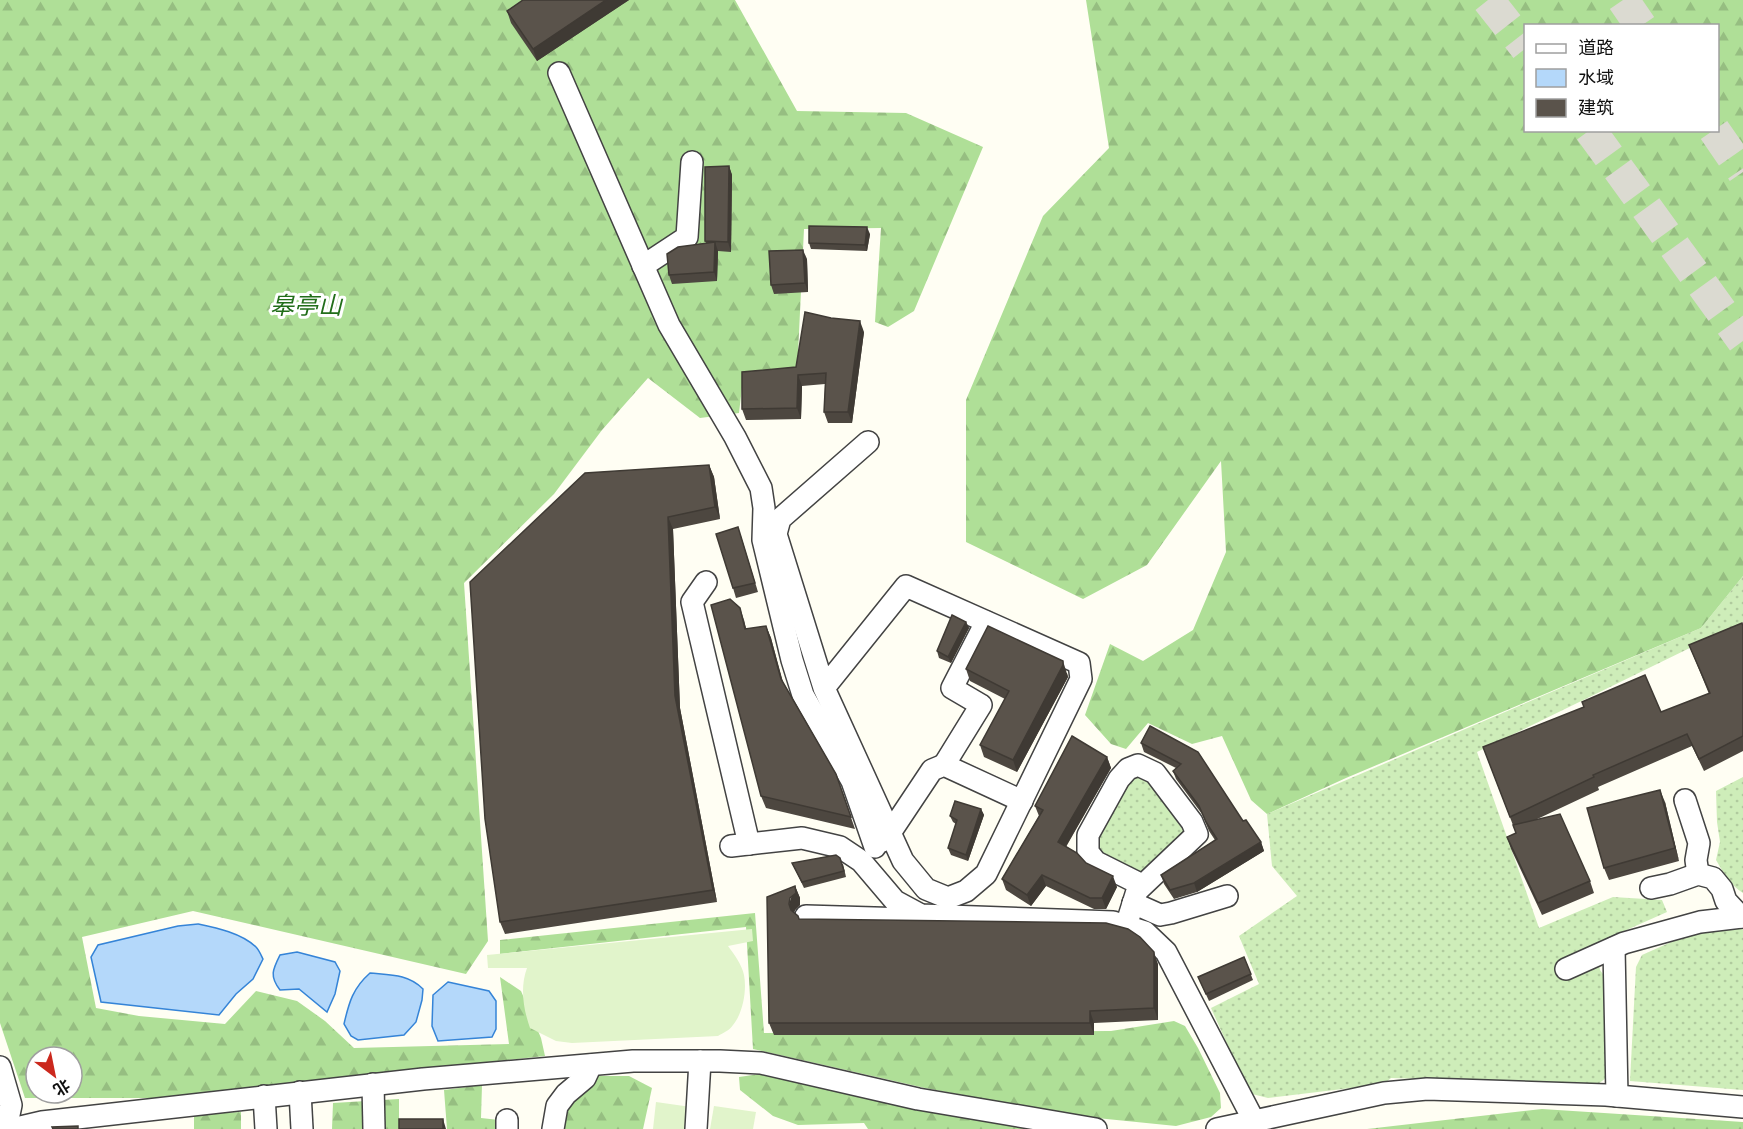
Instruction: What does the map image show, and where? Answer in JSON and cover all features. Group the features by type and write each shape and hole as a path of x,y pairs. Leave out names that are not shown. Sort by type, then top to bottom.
{"street":[{"path":"559,73 669,325 735,437 761,488 764,508 763,540 792,660 803,695 852,781 876,847"},
{"path":"643,266 687,237 692,162"},
{"path":"867,442 780,519 776,534 894,901 921,915"},
{"path":"706,582 692,602 740,845 802,838 840,847 876,847 903,861 926,889 948,898 966,891 986,874 1081,679 1079,663 906,586 824,688"},
{"path":"876,847 932,770 944,765 981,705 952,688 986,622"},
{"path":"944,765 1022,801"},
{"path":"1126,926 1138,894 1197,834 1192,822 1155,773 1138,765 1128,769 1119,779 1088,835 1088,852 1096,862 1138,894 1160,915 1227,896"},
{"path":"1685,800 1699,843 1696,860 1698,874"},
{"path":"1651,888 1698,874 1713,878 1722,889 1726,901 1742,917"},
{"path":"806,916 908,919 921,915 1113,922 1145,932 1166,952 1254,1121"},
{"path":"1566,969 1624,943 1700,922 1742,917"},
{"path":"1614,948 1617,1096"},
{"path":"12,1129 42,1122 124,1121 264,1096 373,1084 633,1061 700,1061 761,1064 918,1099 1096,1129"},
{"path":"696,1129 700,1061"},
{"path":"554,1129 557,1106 566,1094 585,1078 591,1065"},
{"path":"0,1067 11,1105 6,1129"},
{"path":"373,1084 374,1129"},
{"path":"1216,1129 1384,1093 1427,1089 1617,1096 1743,1107"},
{"path":"300,1092 302,1129"},
{"path":"264,1096 266,1129"}],"green space":[{"name":"皋亭山","path":"0,0 735,0 797,111 906,113 983,147 914,311 888,327 875,322 881,228 804,229 797,374 743,379 739,413 700,418 648,378 602,430 554,494 464,583 488,941 466,974 193,911 82,937 96,1008 139,1016 225,1024 256,991 297,1001 325,1021 354,1048 509,1044 500,977 521,991 541,1038 545,1056 162,1098 84,1098 84,1045 24,1045 24,1095 0,1023"},
{"path":"1086,0 1743,0 1743,576 1701,628 1346,778 1267,814 1251,800 1222,736 1192,744 1148,723 1126,749 1111,744 1085,715 1110,644 1143,661 1193,630 1226,552 1221,461 1147,565 1083,599 966,542 966,400 1043,216 1109,148"},
{"path":"1743,576 1743,622 1477,752 1539,928 1613,897 1662,900 1667,912 1595,944 1600,970 1605,977 1606,1078 1598,1084 1391,1078 1384,1084 1268,1098 1252,1094 1245,1084 1211,1008 1259,984 1239,936 1297,896 1272,866 1267,814 1701,628"},
{"path":"1135,776 1148,778 1185,833 1143,875 1103,857 1095,842 1124,784"},
{"path":"1743,777 1743,893 1731,883 1716,860 1720,842 1716,791"},
{"path":"755,913 764,1033 1111,1031 1174,1021 1185,1026 1198,1048 1220,1093 1221,1108 1211,1117 1176,1126 1077,1116 925,1088 753,1049 746,927 500,954 500,940"},
{"path":"1743,927 1743,1090 1630,1081 1636,967 1642,955 1687,935"},
{"path":"752,929 753,941 728,946 743,971 744,994 742,1008 736,1020 730,1028 718,1036 572,1043 556,1041 530,1028 523,998 527,968 488,968 487,955"},
{"path":"760,1074 1029,1129 868,1129 864,1123 798,1125 773,1116 740,1090 739,1077"},
{"path":"598,1076 629,1076 652,1088 643,1129 564,1129 566,1108"},
{"path":"482,1085 481,1118 499,1120 498,1129 447,1129 444,1090"},
{"path":"399,1099 399,1129 332,1129 333,1103"},
{"path":"656,1102 691,1107 689,1129 653,1129"},
{"path":"714,1106 756,1112 753,1129 710,1129"},
{"path":"1542,1109 1743,1122 1743,1129 1367,1129"},
{"path":"241,1112 241,1129 194,1129 194,1114"}],"water":[{"path":"198,924 243,938 256,947 263,959 253,979 236,994 219,1015 101,1002 91,957 98,945 178,926"},
{"path":"297,952 335,962 340,971 335,994 327,1012 299,989 280,990 274,981 273,972 280,955"},
{"path":"370,973 405,978 423,989 416,1022 404,1035 358,1040 351,1036 344,1024 359,984"},
{"path":"448,982 489,991 496,1001 496,1029 492,1037 438,1041 432,1026 433,995"}],"building":[{"path":"523,0 606,0 533,49 507,11"},
{"path":"729,166 728,242 705,241 705,167"},
{"path":"809,226 867,227 865,245 809,243"},
{"path":"715,242 714,272 669,275 667,254 678,247"},
{"path":"803,250 805,283 771,285 769,251"},
{"path":"805,312 860,321 848,412 824,412 826,373 798,375 797,408 742,409 742,372 796,367"},
{"path":"709,465 715,507 668,517 675,696 713,890 500,922 485,819 470,582 585,473"},
{"path":"738,527 755,583 733,588 716,534"},
{"path":"730,599 740,608 745,629 766,626 781,679 836,774 851,817 761,796 711,605"},
{"path":"952,615 966,622 948,657 937,651"},
{"path":"1742,623 1743,736 1699,759 1687,734 1593,775 1594,777 1510,817 1483,747 1584,707 1582,702 1645,675 1661,712 1710,693 1689,645"},
{"path":"988,626 1063,661 1063,665 1013,760 980,745 1009,691 966,669"},
{"path":"1150,726 1198,752 1243,821 1246,820 1261,842 1194,883 1170,890 1161,875 1217,839 1199,806 1173,771 1181,764 1141,743"},
{"path":"1072,736 1107,757 1058,842 1077,853 1086,863 1113,876 1102,898 1090,898 1042,875 1027,895 1002,879 1043,810 1035,806"},
{"path":"1660,790 1675,848 1604,868 1587,808"},
{"path":"955,801 981,809 966,855 948,848 957,820 950,816"},
{"path":"1560,814 1590,881 1538,903 1507,837 1516,833 1513,825"},
{"path":"836,855 840,858 844,871 802,882 792,863"},
{"path":"795,886 796,893 790,898 789,904 799,919 1106,923 1128,929 1140,937 1154,952 1154,1008 1090,1011 1090,1023 769,1023 767,897"},
{"path":"1244,957 1251,974 1206,994 1198,977"},
{"path":"399,1119 443,1119 443,1129 399,1129"},
{"path":"78,1126 78,1129 53,1129 52,1127"}],"tunnel":[{"path":"1488,0 1524,45"},
{"path":"1623,0 1640,24"},
{"path":"1591,132 1743,341"},
{"path":"1715,132 1743,172"}]}
